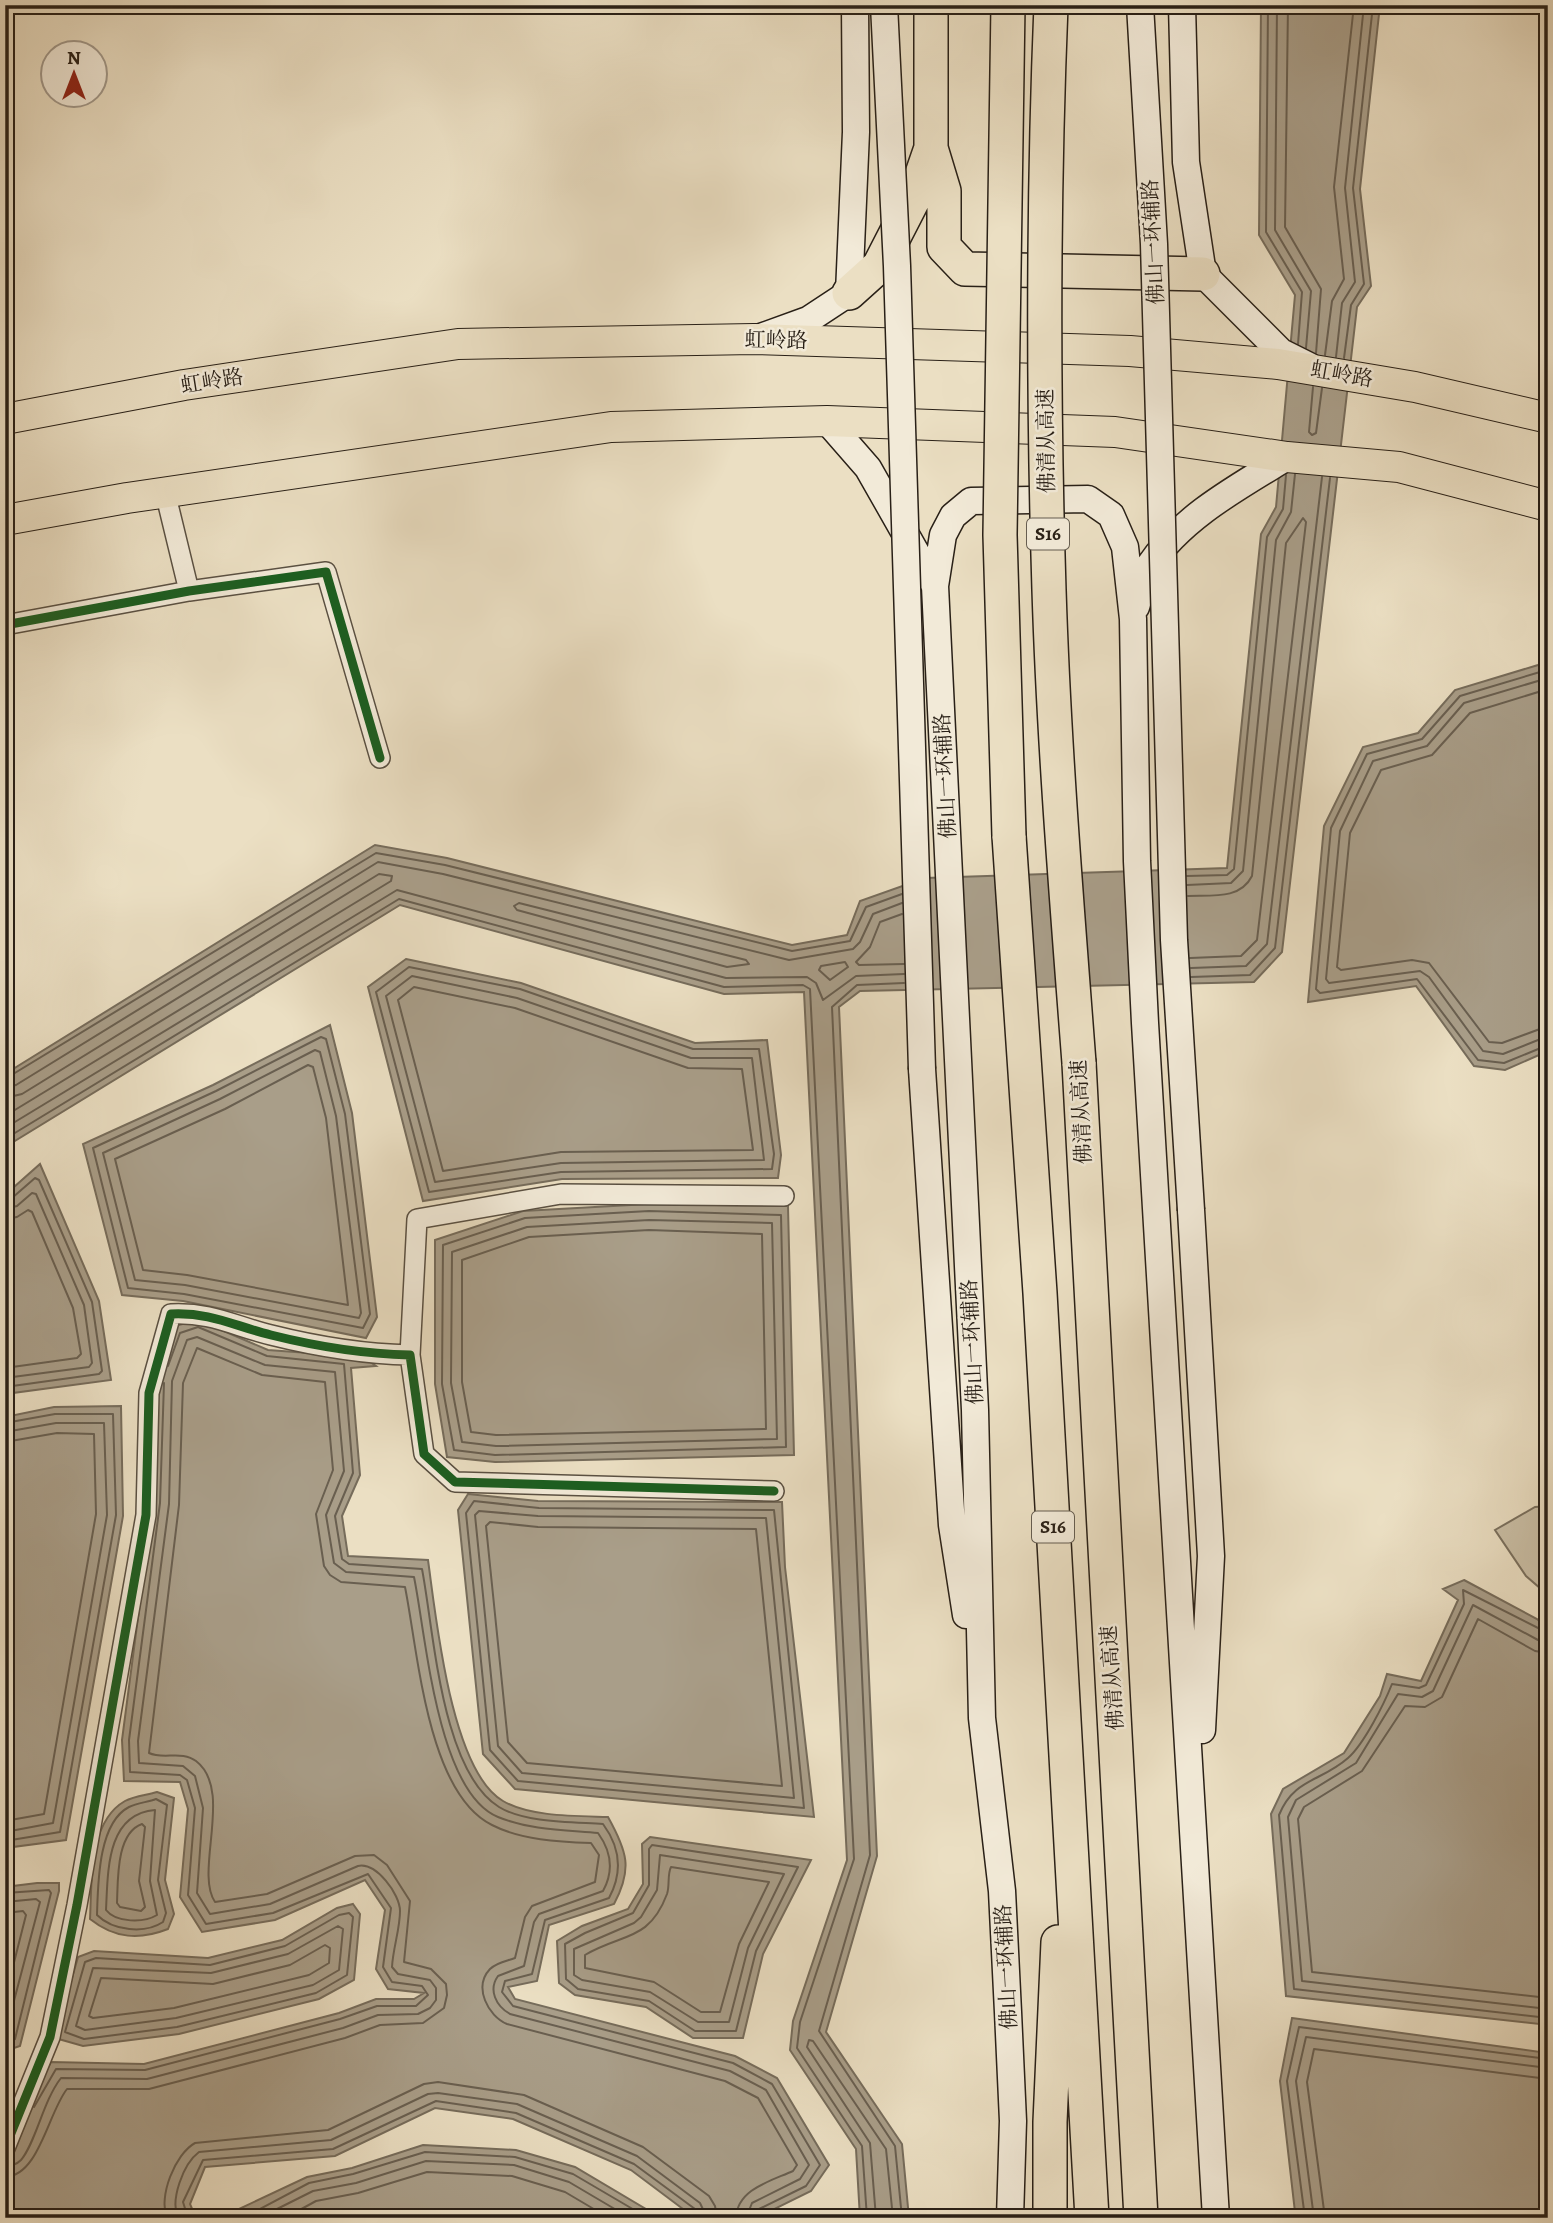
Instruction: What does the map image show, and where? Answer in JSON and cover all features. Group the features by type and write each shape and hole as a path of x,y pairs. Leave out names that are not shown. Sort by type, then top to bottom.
{"highway":[{"path":"931,5 931,148 944,191 944,247 965,270 1203,274"},
{"name":"佛清从高速","path":"1008,5 1000,535 1009,836 1040,1293 1092,2218"},
{"name":"佛清从高速","path":"1051,5 1044,236 1049,591 1062,833 1079,1063 1141,2218"},
{"path":"849,293 879,266 913,200 931,148"},
{"path":"1050,2218 1049,2122 1066,1758"}],"main road":[{"path":"754,339 808,320 849,293 856,132 855,5"},
{"name":"佛山一环辅路","path":"884,5 897,279 922,1069 951,1525 982,1718 1002,1891 1013,2121 1010,2218"},
{"name":"佛山一环辅路","path":"1140,5 1155,284 1174,940 1211,1556 1196,1864"},
{"path":"1182,5 1186,162 1203,274 1280,358"},
{"name":"虹岭路","path":"5,419 184,385 458,344 754,339 1280,358 1317,370 1415,387 1548,418"},
{"path":"827,421 868,468 936,586"},
{"path":"5,520 165,492 611,427 827,421 1115,432 1287,457 1399,467 1548,506"},
{"path":"1133,619 1147,568 1183,528 1208,507 1287,457"},
{"name":"佛山一环辅路","path":"982,1718 975,1410 936,586 943,535 953,516 971,501 1088,499 1111,515 1125,547 1133,619 1137,861 1145,1023 1196,1864"},
{"path":"1196,1864 1216,2218"}],"street":[{"path":"165,492 189,591"},
{"path":"5,625 189,591 326,572 380,758"},
{"path":"774,1491 455,1482 424,1454 410,1355 417,1219 561,1194 783,1196"},
{"path":"5,2148 50,2037 78,1905 146,1515 149,1393 171,1314 200,1313 271,1335 384,1354 410,1355"}],"shaded area":[{"path":"1548,1506 1548,1595 1526,1576 1495,1530 1535,1507"}],"water":[{"path":"1261,5 1380,5 1360,189 1371,286 1357,307 1282,952 1254,982 860,991 839,1007 877,1856 826,2032 902,2144 909,2218 860,2218 856,2149 790,2050 793,2021 847,1860 804,992 724,994 400,905 5,1147 5,1074 375,845 447,858 792,945 847,935 860,901 925,878 1227,868 1261,534 1276,507 1295,295 1259,235"},
{"path":"1548,657 1548,1051 1505,1070 1474,1066 1416,986 1308,1002 1324,826 1363,747 1418,733 1455,690 1538,665"},
{"path":"406,959 521,983 695,1043 767,1040 781,1155 778,1178 562,1179 423,1201 368,987"},
{"path":"330,1025 352,1113 377,1317 366,1338 183,1301 122,1295 83,1144 213,1085"},
{"path":"40,1164 99,1301 111,1380 5,1394 5,1195"},
{"path":"649,1204 788,1206 794,1455 495,1462 447,1457 435,1384 435,1240 523,1211"},
{"path":"198,1320 268,1350 363,1357 376,1366 351,1368 360,1475 342,1516 348,1556 428,1560 449,1691 470,1759 485,1784 503,1801 526,1810 554,1815 608,1817 620,1840 625,1870 624,1880 614,1904 549,1925 537,1981 508,1987 515,1999 735,2056 777,2078 829,2165 811,2191 756,2218 695,2218 631,2170 513,2119 435,2108 335,2156 205,2167 190,2204 196,2218 9,2218 5,2210 5,2158 27,2106 51,2062 144,2064 339,2013 376,1999 414,1999 424,1993 388,1989 376,1969 385,1910 365,1880 275,1920 202,1932 180,1897 188,1809 180,1782 124,1781 122,1740 153,1503 157,1378 175,1326"},
{"path":"121,1406 123,1516 66,1840 5,1848 5,1417 54,1407"},
{"path":"468,1494 538,1501 782,1502 785,1567 814,1817 515,1789 483,1754 458,1510"},
{"path":"1464,1580 1537,1619 1548,1629 1548,2025 1286,1996 1271,1814 1283,1789 1344,1753 1380,1696 1387,1674 1421,1681 1458,1600 1443,1589"},
{"path":"157,1792 174,1798 165,1880 174,1914 168,1929 158,1933 138,1936 118,1934 90,1919 92,1871 98,1838 104,1823 125,1801"},
{"path":"650,1837 811,1860 763,1954 743,2038 693,2038 646,2007 575,1995 559,1983 557,1941 582,1926 628,1909 643,1884 642,1844"},
{"path":"59,1883 59,1891 20,2046 5,2051 5,1887"},
{"path":"353,1904 360,1914 354,1980 319,1999 179,2034 83,2046 55,2038 78,1957 94,1951 208,1958 282,1940 337,1908"},
{"path":"1292,2018 1548,2053 1548,2218 1301,2218 1295,2212 1280,2081"},
{"path":"423,2145 516,2150 575,2167 661,2218 236,2218 239,2209 307,2177 352,2168"}],"cycle path":[{"path":"5,625 189,591 326,572 380,758"},
{"path":"5,2148 50,2037 77,1905 146,1515 149,1393 171,1314 210,1317 271,1335 322,1346 410,1355 424,1454 455,1482 774,1491"}]}
